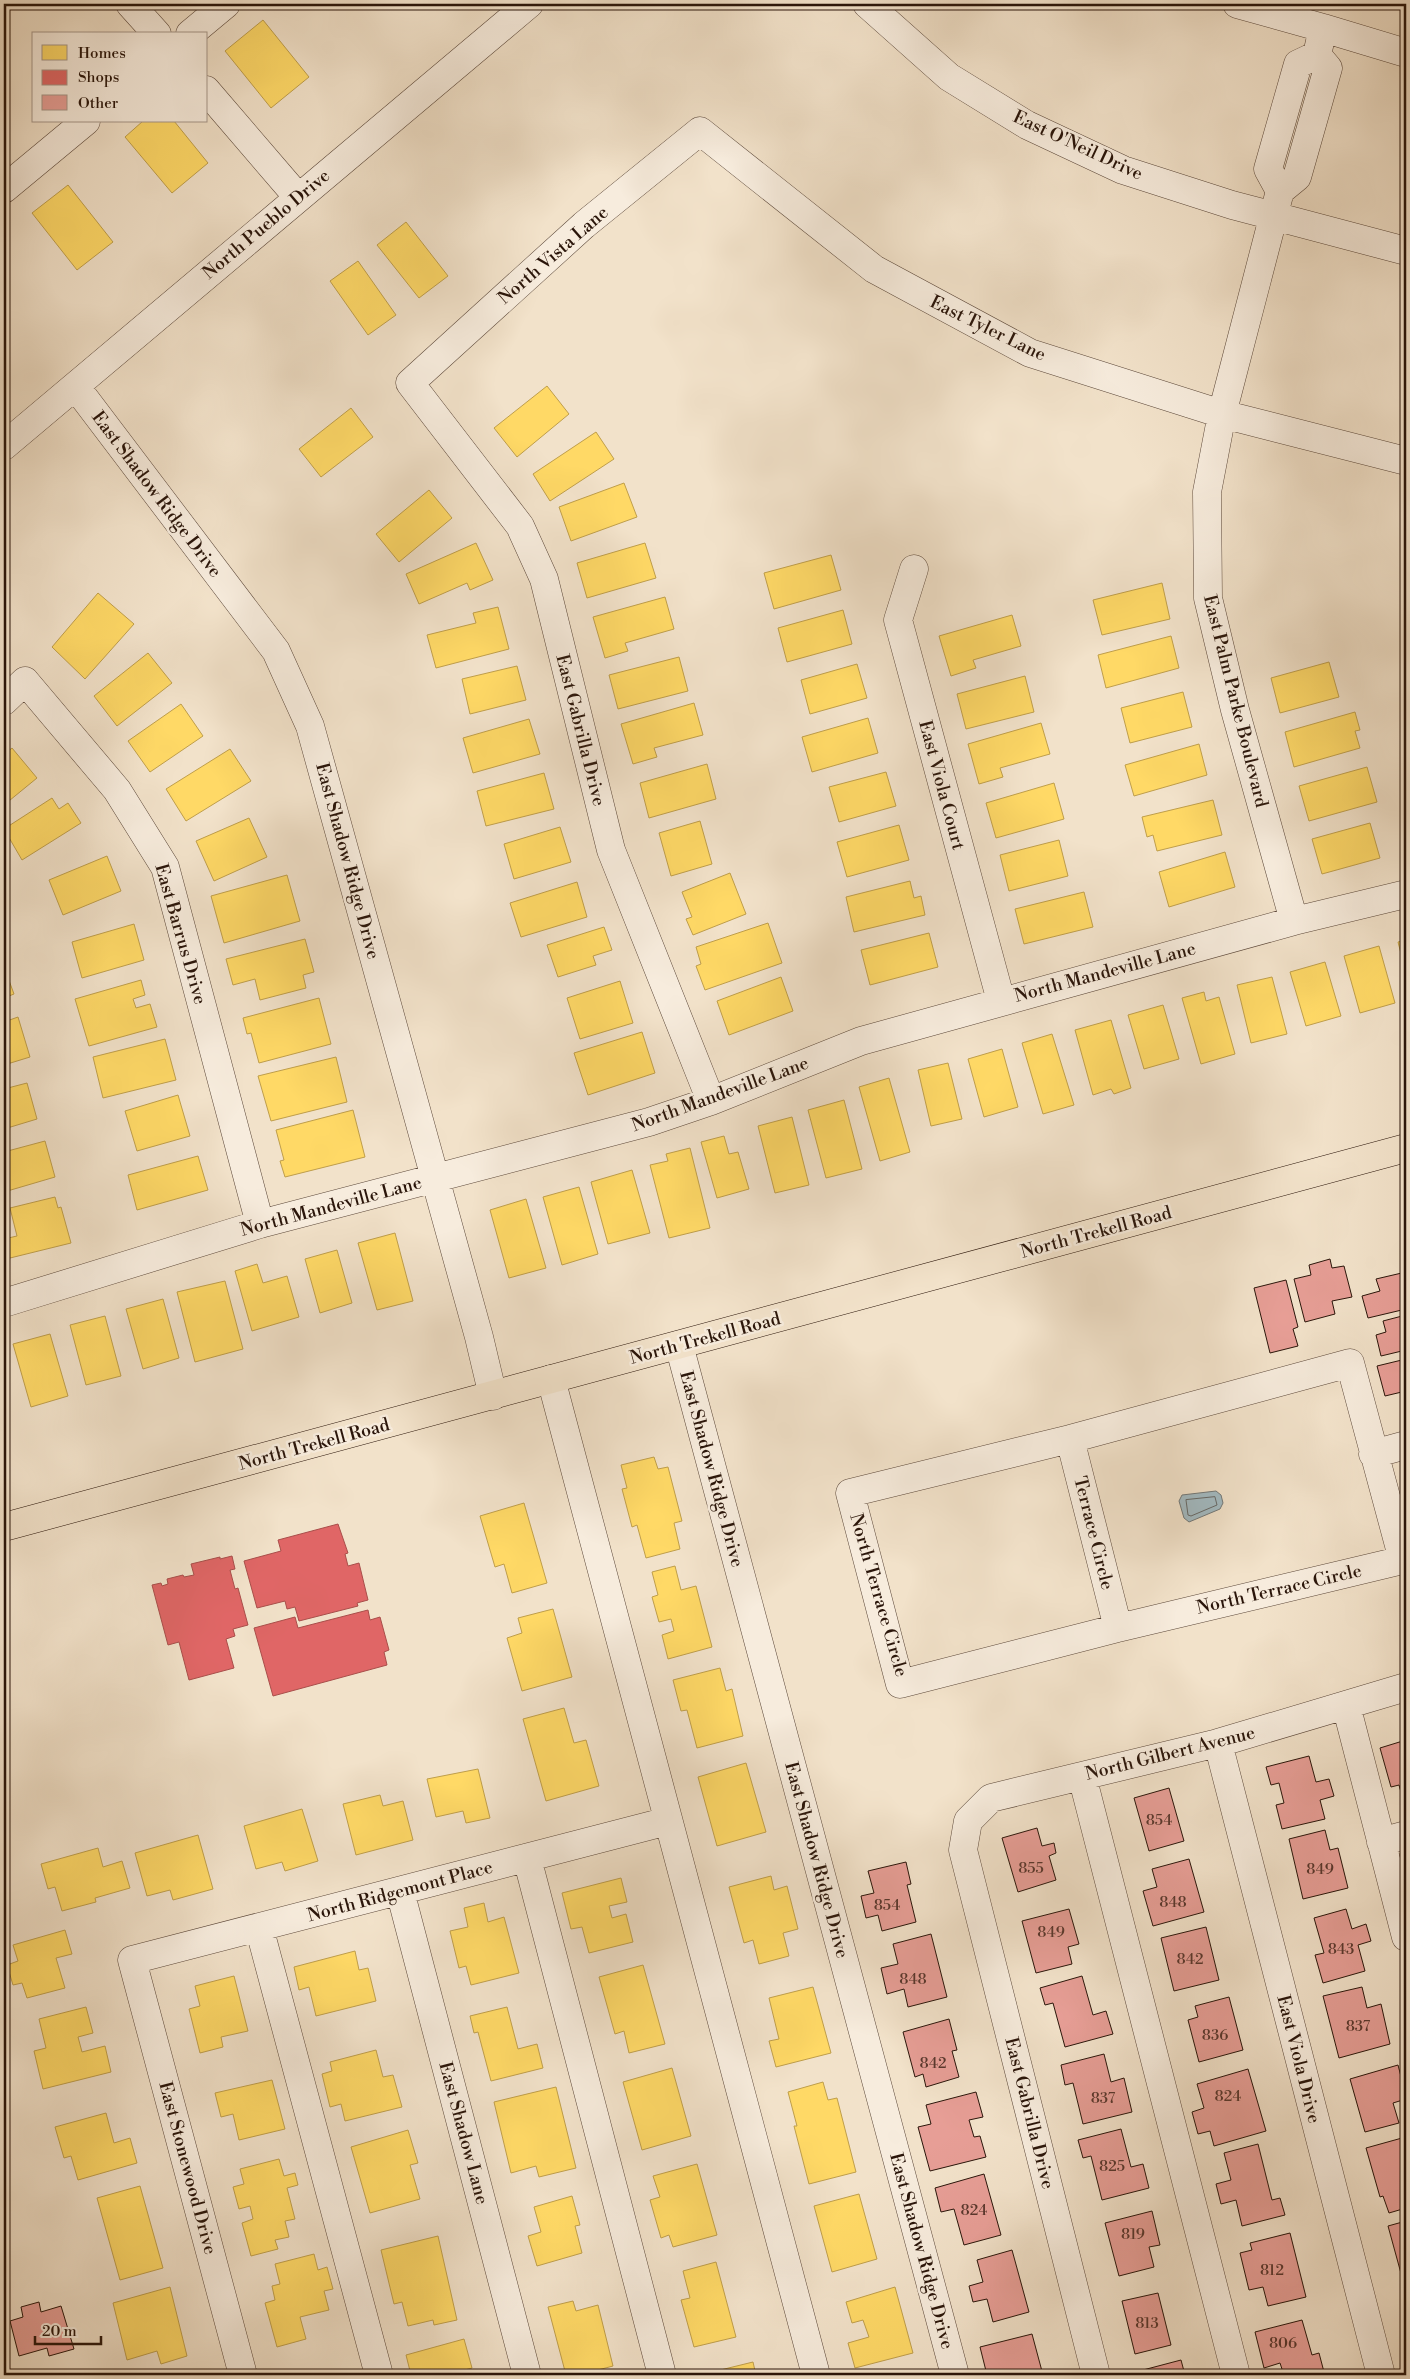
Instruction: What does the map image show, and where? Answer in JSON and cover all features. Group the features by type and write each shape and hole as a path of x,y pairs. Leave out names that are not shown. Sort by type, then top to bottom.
{"main road":[{"name":"North Trekell Road","path":"4,1527 1406,1148"}],"street":[{"path":"130,4 155,32"},
{"path":"192,32 226,4"},
{"name":"North Pueblo Drive","path":"4,446 76,387 297,196 529,4"},
{"name":"East O'Neil Drive","path":"867,4 949,77 1027,125 1123,170 1277,203 1406,251"},
{"path":"1237,4 1406,54"},
{"path":"1277,203 1297,177 1328,68 1317,54 1323,28"},
{"path":"208,92 297,196"},
{"path":"4,190 85,122"},
{"name":"North Vista Lane","path":"410,383 584,225 700,132"},
{"name":"East Tyler Lane","path":"700,132 874,269 1030,353 1222,414 1406,460"},
{"name":"East Palm Parke Boulevard","path":"1277,203 1222,414 1207,492 1208,598 1235,710 1294,921"},
{"name":"East Gabrilla Drive","path":"410,383 520,526 544,579 611,850 711,1101"},
{"name":"East Shadow Ridge Drive","path":"76,387 276,652 310,726 479,1337 493,1396"},
{"name":"East Viola Court","path":"914,569 898,620 1001,1001"},
{"name":"East Barrus Drive","path":"4,701 25,681 117,790 165,867 260,1224"},
{"name":"North Mandeville Lane","path":"4,1302 260,1224 649,1122 711,1101 861,1041 1294,921 1406,894"},
{"name":"East Shadow Ridge Drive","path":"679,1345 955,2375"},
{"name":"North Terrace Circle","path":"1350,1363 1403,1560 1118,1628 900,1684 850,1493 1070,1439 1350,1363"},
{"path":"551,1379 816,2375"},
{"name":"Terrace Circle","path":"1070,1439 1118,1628"},
{"path":"1373,1454 1406,1445"},
{"name":"North Gilbert Avenue","path":"963,1850 968,1821 991,1798 1218,1743 1406,1687"},
{"path":"1346,1705 1394,1838 1406,1937"},
{"name":"East Viola Drive","path":"1218,1743 1381,2375"},
{"path":"1082,1776 1236,2375"},
{"name":"North Ridgemont Place","path":"132,1960 668,1821"},
{"name":"East Gabrilla Drive","path":"963,1850 1096,2375"},
{"path":"527,1858 662,2375"},
{"name":"East Shadow Lane","path":"400,1891 527,2375"},
{"path":"259,1927 379,2375"},
{"name":"East Stonewood Drive","path":"132,1960 243,2375"}],"water":[{"path":"1216,1491 1221,1495 1223,1503 1220,1509 1189,1522 1184,1518 1179,1501 1182,1495"}],"building: Homes":[{"path":"263,20 309,77 271,108 225,51"},
{"path":"142,122 175,122 208,163 172,193 125,137"},
{"path":"68,185 113,242 77,270 32,213"},
{"path":"406,222 448,276 419,298 377,245"},
{"path":"358,261 396,315 368,335 330,281"},
{"path":"547,386 569,414 517,457 494,428"},
{"path":"351,408 373,437 321,477 299,449"},
{"path":"596,432 614,459 550,501 533,474"},
{"path":"624,483 637,517 571,541 559,507"},
{"path":"429,490 452,518 399,562 376,534"},
{"path":"476,543 493,580 470,590 467,583 419,604 406,574"},
{"path":"645,543 656,578 587,598 577,563"},
{"path":"831,555 841,590 774,609 764,573"},
{"path":"1162,583 1170,619 1102,635 1093,600"},
{"path":"98,593 134,624 85,679 52,647"},
{"path":"665,597 674,629 625,643 628,651 605,658 593,617"},
{"path":"498,607 509,649 436,668 427,635 476,623 473,613"},
{"path":"843,610 852,644 787,662 778,628"},
{"path":"1012,615 1021,646 973,660 976,668 951,676 939,636"},
{"path":"1171,636 1179,668 1106,688 1098,655"},
{"path":"148,653 172,683 117,726 94,696"},
{"path":"679,657 688,691 618,709 609,675"},
{"path":"1329,662 1339,697 1280,713 1271,678"},
{"path":"857,664 867,698 810,714 801,680"},
{"path":"517,666 526,700 470,714 462,679"},
{"path":"1025,676 1034,712 966,729 957,694"},
{"path":"1183,692 1192,727 1130,743 1121,708"},
{"path":"694,703 703,735 654,748 657,757 633,764 621,724"},
{"path":"181,704 203,736 150,772 128,741"},
{"path":"1355,712 1360,730 1355,731 1360,748 1294,767 1285,732"},
{"path":"868,718 878,753 812,772 802,737"},
{"path":"529,719 540,754 473,773 463,738"},
{"path":"1041,723 1050,754 1000,768 1003,777 979,784 968,744"},
{"path":"1199,744 1207,775 1134,796 1125,765"},
{"path":"12,748 37,778 4,805 4,755"},
{"path":"230,749 251,781 186,821 166,789"},
{"path":"707,764 716,799 649,818 640,783"},
{"path":"1367,767 1377,802 1309,821 1299,786"},
{"path":"886,772 896,806 839,822 829,787"},
{"path":"544,773 554,809 486,826 477,791"},
{"path":"1054,783 1064,819 996,838 986,803"},
{"path":"52,798 59,809 68,803 81,823 22,860 4,829"},
{"path":"1213,800 1222,835 1157,851 1153,835 1147,837 1142,817"},
{"path":"249,818 267,857 214,881 196,841"},
{"path":"700,821 712,864 671,876 659,833"},
{"path":"1370,823 1380,858 1322,874 1312,839"},
{"path":"899,825 909,860 847,877 837,842"},
{"path":"560,827 571,862 514,879 504,844"},
{"path":"1059,840 1068,876 1009,891 1000,855"},
{"path":"1225,852 1235,887 1169,907 1159,872"},
{"path":"107,856 121,891 63,915 49,880"},
{"path":"730,873 746,914 693,935 686,919 692,917 682,892"},
{"path":"287,875 300,921 224,943 211,896"},
{"path":"910,881 914,898 921,896 925,915 854,932 846,897"},
{"path":"577,882 587,917 521,937 510,903"},
{"path":"1084,892 1093,927 1024,944 1015,909"},
{"path":"768,923 782,963 705,990 696,966 701,964 696,947"},
{"path":"134,924 144,960 82,978 72,942"},
{"path":"604,927 612,950 593,956 596,965 558,977 547,945"},
{"path":"929,933 938,967 870,985 861,950"},
{"path":"305,939 314,972 303,975 306,988 260,1000 255,979 233,985 226,959"},
{"path":"1406,940 1406,973 1398,942"},
{"path":"1379,946 1395,1003 1360,1013 1344,956"},
{"path":"1325,962 1341,1016 1306,1026 1290,972"},
{"path":"4,967 14,994 4,998"},
{"path":"781,977 793,1011 729,1035 717,1001"},
{"path":"1272,977 1287,1034 1251,1043 1237,985"},
{"path":"141,980 145,995 133,999 136,1008 150,1004 157,1027 89,1046 75,999"},
{"path":"620,981 633,1023 580,1039 567,998"},
{"path":"1204,992 1206,1001 1219,997 1235,1054 1201,1064 1182,998"},
{"path":"319,998 331,1044 259,1063 251,1033 247,1034 243,1018"},
{"path":"1163,1005 1179,1059 1144,1069 1128,1015"},
{"path":"18,1017 30,1057 4,1065 4,1022"},
{"path":"1111,1020 1131,1088 1114,1094 1111,1089 1093,1095 1075,1030"},
{"path":"642,1032 655,1073 588,1095 574,1053"},
{"path":"1052,1034 1074,1105 1043,1114 1022,1043"},
{"path":"165,1039 176,1080 103,1098 93,1057"},
{"path":"1002,1049 1018,1107 984,1117 968,1059"},
{"path":"336,1057 347,1102 271,1121 258,1076"},
{"path":"948,1063 962,1119 931,1126 918,1070"},
{"path":"889,1078 910,1152 880,1161 859,1087"},
{"path":"27,1083 37,1119 4,1129 4,1089"},
{"path":"178,1095 190,1136 137,1151 125,1111"},
{"path":"844,1100 862,1169 826,1178 808,1110"},
{"path":"353,1110 365,1157 285,1177 280,1161 284,1160 276,1130"},
{"path":"792,1117 809,1185 775,1193 758,1126"},
{"path":"724,1136 729,1154 738,1152 749,1189 717,1198 701,1142"},
{"path":"45,1141 55,1177 4,1192 4,1152"},
{"path":"690,1148 710,1228 669,1238 650,1165 668,1161 666,1154"},
{"path":"198,1156 208,1190 137,1210 128,1175"},
{"path":"632,1170 650,1233 608,1244 591,1182"},
{"path":"579,1187 598,1254 562,1265 543,1197"},
{"path":"55,1197 58,1208 61,1207 71,1243 6,1259 4,1239 17,1236 10,1208"},
{"path":"526,1199 546,1268 509,1278 490,1210"},
{"path":"395,1233 413,1301 377,1310 358,1243"},
{"path":"337,1250 352,1303 320,1313 305,1259"},
{"path":"257,1264 263,1283 287,1276 299,1317 252,1331 235,1271"},
{"path":"225,1281 243,1349 195,1362 177,1292"},
{"path":"163,1299 179,1358 143,1369 126,1309"},
{"path":"105,1316 121,1376 86,1385 70,1325"},
{"path":"50,1334 68,1396 31,1407 13,1344"},
{"path":"654,1457 658,1469 668,1467 682,1521 674,1523 680,1549 646,1558 637,1525 632,1527 622,1489 627,1488 621,1465"},
{"path":"524,1503 547,1583 512,1593 504,1564 495,1567 480,1516"},
{"path":"675,1566 681,1590 696,1586 712,1647 668,1659 662,1635 674,1631 671,1619 659,1622 652,1597 658,1595 652,1572"},
{"path":"553,1609 572,1677 522,1691 507,1638 522,1633 518,1618"},
{"path":"720,1668 726,1691 732,1689 743,1736 697,1748 687,1710 681,1711 673,1680"},
{"path":"564,1708 574,1743 586,1740 599,1786 546,1801 523,1719"},
{"path":"746,1763 766,1832 717,1846 698,1777"},
{"path":"478,1769 490,1818 466,1823 463,1811 436,1817 427,1779"},
{"path":"380,1795 383,1806 403,1801 413,1840 356,1855 343,1804"},
{"path":"302,1809 318,1861 285,1871 282,1862 256,1869 244,1826"},
{"path":"198,1835 213,1889 173,1900 170,1890 147,1896 135,1853"},
{"path":"98,1848 103,1867 122,1861 130,1888 95,1898 96,1902 62,1911 55,1887 48,1889 41,1864"},
{"path":"771,1876 774,1890 787,1886 798,1929 783,1933 789,1956 759,1964 753,1940 744,1943 729,1887"},
{"path":"621,1878 627,1902 609,1906 612,1918 626,1914 633,1942 589,1953 582,1927 571,1929 562,1893"},
{"path":"484,1903 488,1922 504,1917 519,1973 471,1985 466,1966 459,1968 450,1931 468,1927 464,1908"},
{"path":"65,1930 72,1954 56,1958 65,1988 27,1998 22,1983 13,1985 7,1965 18,1961 13,1945"},
{"path":"355,1951 359,1970 368,1968 376,2001 316,2016 309,1987 299,1990 294,1967"},
{"path":"643,1965 665,2044 629,2053 624,2031 615,2034 599,1977"},
{"path":"234,1976 248,2031 221,2037 223,2047 200,2053 189,2009 200,2006 195,1986"},
{"path":"813,1987 831,2053 776,2067 769,2041 779,2039 769,1998"},
{"path":"86,2007 93,2033 78,2037 82,2052 105,2046 111,2072 43,2089 34,2051 46,2048 39,2019"},
{"path":"507,2007 518,2049 537,2044 543,2068 491,2081 478,2032 474,2033 470,2016"},
{"path":"376,2050 383,2077 393,2075 402,2107 345,2121 341,2104 330,2107 322,2074 332,2071 330,2062"},
{"path":"672,2068 691,2136 642,2150 623,2082"},
{"path":"272,2080 285,2129 239,2140 233,2114 221,2117 215,2093"},
{"path":"823,2082 828,2100 837,2098 856,2172 809,2184 794,2126 797,2126 788,2092"},
{"path":"556,2087 576,2168 539,2177 536,2166 511,2173 494,2102"},
{"path":"106,2113 114,2143 130,2138 137,2163 78,2180 71,2156 64,2158 55,2127"},
{"path":"408,2130 418,2163 410,2165 420,2199 370,2213 351,2147"},
{"path":"279,2159 284,2176 295,2173 298,2185 287,2188 295,2219 285,2221 289,2237 275,2240 278,2249 251,2256 242,2223 253,2219 250,2206 239,2209 233,2187 244,2184 240,2169"},
{"path":"697,2164 717,2235 673,2247 669,2235 661,2238 650,2200 660,2197 653,2176"},
{"path":"140,2186 163,2268 120,2280 97,2198"},
{"path":"859,2194 877,2259 832,2272 814,2206"},
{"path":"572,2196 580,2225 575,2226 582,2253 537,2266 528,2236 541,2232 534,2207"},
{"path":"438,2236 457,2320 434,2325 433,2320 408,2326 402,2302 394,2304 381,2250"},
{"path":"314,2254 318,2270 327,2267 333,2289 324,2291 329,2310 300,2317 306,2339 277,2347 265,2303 275,2300 272,2286 280,2284 275,2264"},
{"path":"716,2262 736,2337 694,2347 681,2300 690,2298 683,2271"},
{"path":"170,2287 187,2356 161,2364 157,2351 127,2360 113,2303"},
{"path":"895,2287 913,2353 855,2368 848,2343 869,2337 863,2320 852,2323 846,2302"},
{"path":"573,2301 576,2311 598,2305 613,2366 579,2375 566,2375 548,2307"},
{"path":"464,2339 472,2368 457,2372 458,2375 411,2375 406,2355"},
{"path":"753,2362 756,2375 700,2375"}],"building: Shops":[{"path":"338,1524 348,1553 345,1554 348,1566 359,1563 368,1600 357,1603 358,1606 299,1621 295,1607 287,1609 285,1601 257,1608 244,1561 281,1551 278,1540"},
{"path":"232,1556 235,1569 230,1570 235,1589 238,1588 248,1625 233,1629 235,1636 226,1639 234,1668 189,1680 179,1642 168,1645 152,1585 161,1583 162,1586 168,1584 167,1579 183,1575 184,1577 194,1575 191,1564"},
{"path":"368,1610 370,1620 380,1617 389,1650 384,1652 387,1665 273,1696 254,1628 295,1617 298,1628"}],"building: Other":[{"path":"1330,1259 1332,1268 1344,1266 1352,1297 1332,1301 1335,1314 1305,1322 1294,1279 1311,1275 1309,1265"},
{"path":"1406,1272 1406,1309 1368,1318 1362,1296 1380,1291 1376,1279"},
{"path":"1286,1280 1298,1327 1293,1329 1298,1346 1270,1353 1254,1288"},
{"path":"1406,1315 1406,1350 1381,1356 1376,1335 1386,1332 1383,1321"},
{"path":"1406,1359 1406,1391 1385,1396 1377,1366"},
{"path":"1406,1740 1406,1799 1403,1800 1399,1785 1391,1787 1380,1748"},
{"path":"1309,1756 1316,1782 1329,1779 1334,1796 1320,1800 1325,1819 1282,1829 1276,1805 1284,1803 1279,1783 1271,1785 1266,1767"},
{"path":"1169,1788 1184,1841 1149,1851 1134,1798"},
{"path":"1037,1828 1042,1846 1054,1843 1056,1853 1049,1856 1056,1880 1018,1892 1002,1838"},
{"path":"1325,1830 1330,1850 1338,1848 1348,1888 1303,1899 1289,1839"},
{"path":"1189,1859 1204,1912 1153,1926 1143,1891 1157,1887 1152,1869"},
{"path":"906,1862 911,1884 907,1885 916,1922 882,1931 878,1915 866,1918 861,1896 874,1893 868,1871"},
{"path":"1069,1909 1079,1944 1068,1947 1072,1964 1036,1973 1022,1921"},
{"path":"1346,1909 1352,1929 1366,1924 1371,1941 1358,1945 1365,1971 1323,1983 1315,1955 1324,1953 1314,1918"},
{"path":"1206,1927 1219,1980 1174,1991 1161,1938"},
{"path":"931,1934 947,1997 908,2007 904,1989 887,1994 881,1968 898,1964 893,1944"},
{"path":"1082,1976 1093,2015 1106,2011 1113,2034 1065,2047 1053,2003 1045,2005 1040,1988"},
{"path":"1362,1987 1367,2008 1381,2004 1390,2044 1339,2058 1323,1996"},
{"path":"1229,1997 1243,2050 1199,2062 1188,2020 1198,2017 1195,2006"},
{"path":"949,2019 957,2050 952,2051 959,2077 926,2087 923,2074 915,2077 903,2032"},
{"path":"1104,2054 1111,2082 1124,2078 1132,2112 1083,2124 1073,2083 1065,2085 1061,2065"},
{"path":"1398,2065 1406,2096 1406,2099 1393,2103 1399,2123 1365,2132 1350,2079"},
{"path":"1248,2069 1266,2131 1214,2146 1210,2131 1198,2134 1192,2112 1204,2108 1197,2084"},
{"path":"976,2092 983,2117 969,2120 974,2137 980,2136 986,2157 930,2171 918,2127 931,2124 926,2105"},
{"path":"1121,2129 1131,2167 1143,2164 1149,2188 1102,2200 1091,2156 1083,2158 1078,2140"},
{"path":"1402,2138 1406,2151 1406,2208 1389,2213 1383,2196 1380,2197 1366,2148"},
{"path":"1258,2144 1272,2200 1280,2198 1285,2215 1242,2226 1236,2200 1221,2204 1216,2184 1231,2180 1224,2153"},
{"path":"4,2166 7,2195 4,2195"},
{"path":"984,2174 1001,2235 964,2245 954,2209 941,2212 935,2188"},
{"path":"1152,2211 1160,2245 1149,2247 1154,2267 1119,2276 1105,2223"},
{"path":"1406,2221 1406,2288 1405,2288 1388,2226"},
{"path":"1290,2233 1306,2297 1268,2306 1263,2287 1249,2290 1240,2253 1252,2250 1250,2243"},
{"path":"1012,2250 1029,2312 993,2322 987,2299 973,2302 969,2286 983,2282 977,2260"},
{"path":"1158,2293 1171,2345 1135,2354 1122,2301"},
{"path":"39,2302 41,2312 61,2306 74,2349 49,2356 47,2348 19,2356 10,2321 23,2317 21,2307"},
{"path":"1302,2320 1312,2355 1319,2353 1324,2372 1314,2375 1284,2375 1280,2363 1264,2368 1255,2332"},
{"path":"1032,2334 1043,2375 987,2375 980,2347"},
{"path":"1181,2360 1185,2375 1144,2375 1143,2370"}]}
